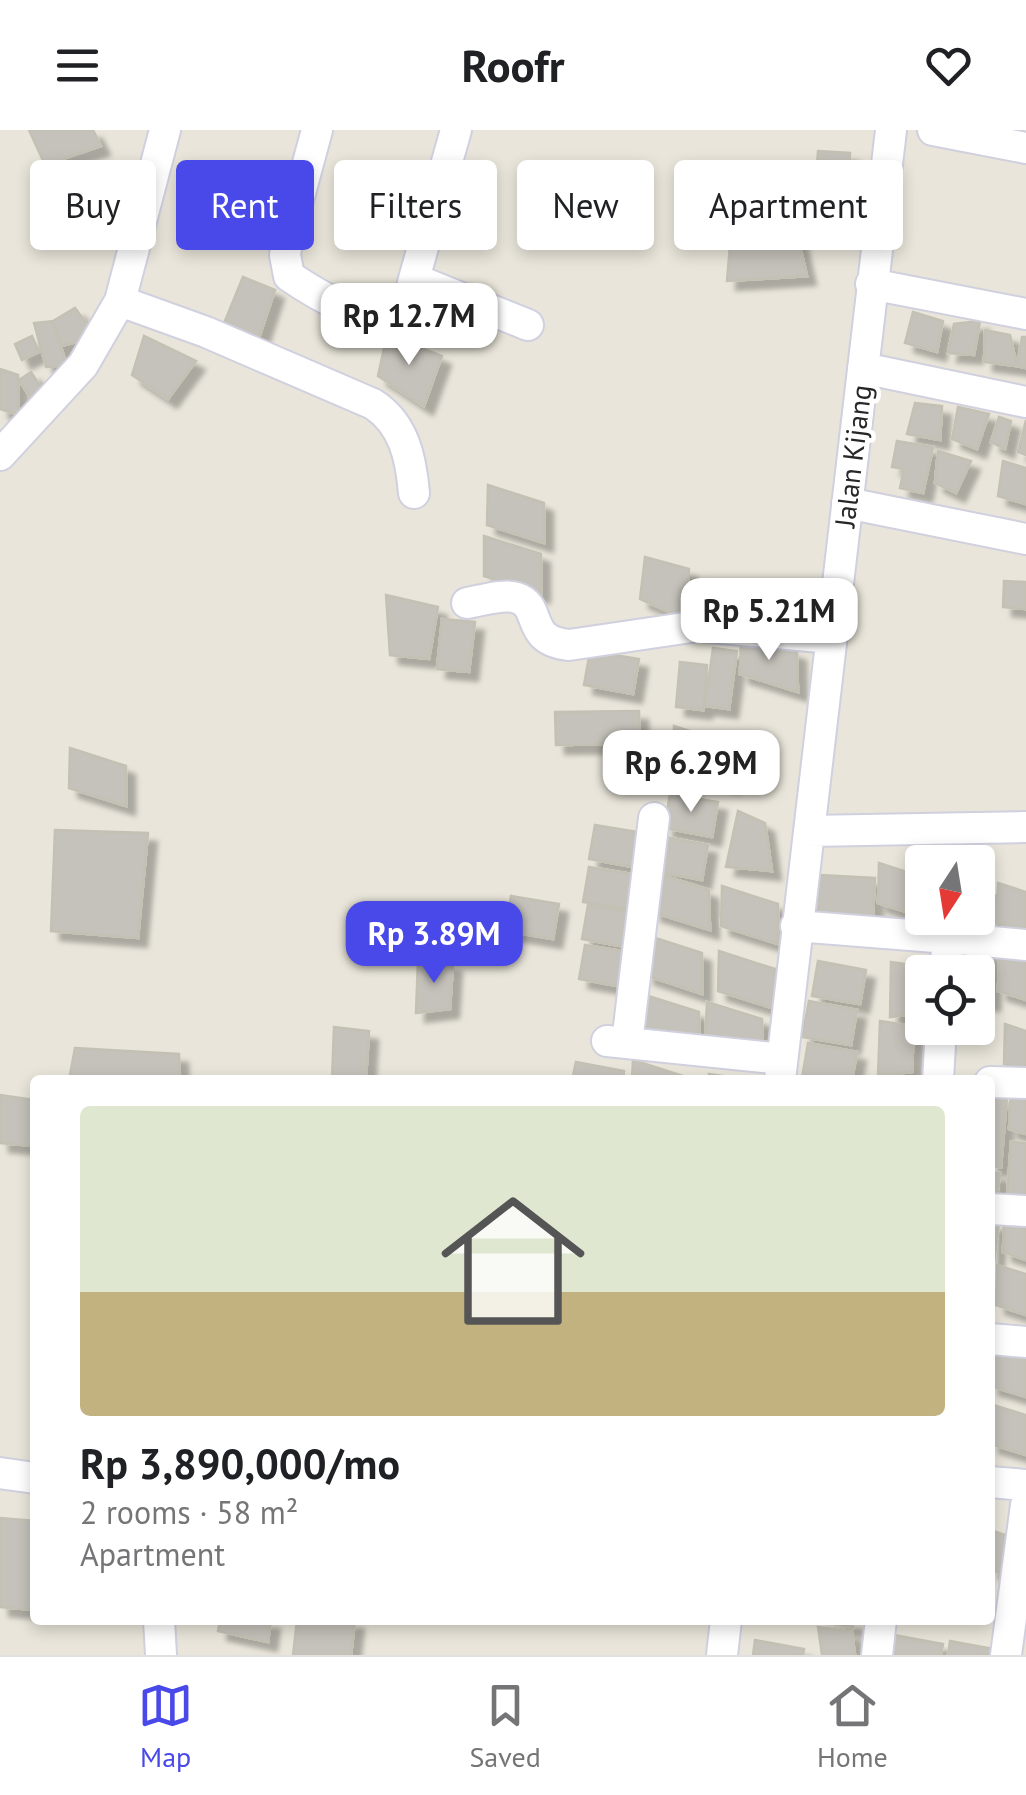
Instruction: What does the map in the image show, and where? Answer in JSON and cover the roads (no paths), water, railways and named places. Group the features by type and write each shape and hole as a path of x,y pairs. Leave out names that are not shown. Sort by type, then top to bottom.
{"street":[{"path":"0,455 83,365 120,301 164,130"},
{"path":"317,130 287,242 289,276 315,294 382,319 397,319 406,310 456,130"},
{"name":"Jalan Kijang","path":"781,1069 891,130"},
{"path":"933,130 1026,148"},
{"path":"414,279 528,325"},
{"path":"871,284 1026,314"},
{"path":"120,301 206,332 374,404 390,415 404,440 414,493"},
{"path":"864,368 1026,402"},
{"path":"848,502 1026,539"},
{"path":"467,602 512,596 520,599 528,606 544,638 555,644 698,626 831,638"},
{"path":"654,818 617,1042 781,1069"},
{"path":"809,831 1026,827"},
{"path":"796,926 1026,945"},
{"path":"946,955 948,938"},
{"path":"938,1075 940,1045"},
{"path":"995,1082 1026,1083"},
{"path":"995,1210 1026,1212"},
{"path":"995,1339 1026,1342"},
{"path":"0,1473 30,1477"},
{"path":"995,1482 1026,1485"},
{"path":"1006,1655 1026,1506"},
{"path":"159,1625 161,1655"},
{"path":"722,1655 725,1625"},
{"path":"877,1655 880,1625"}]}
